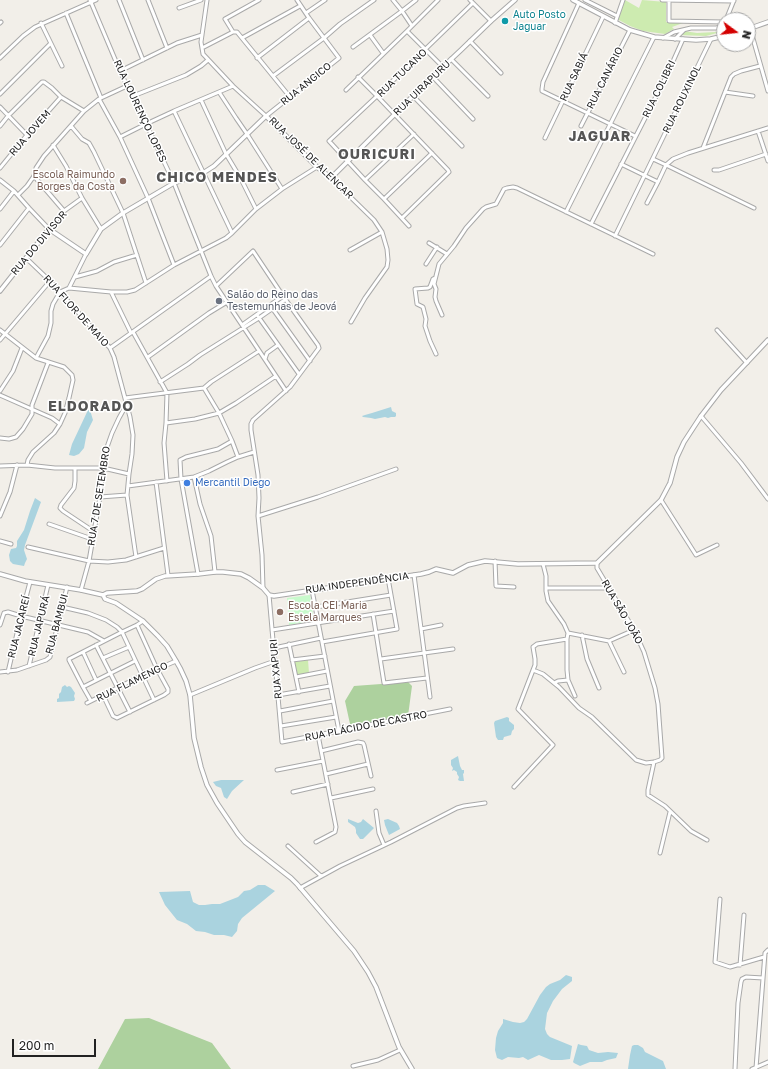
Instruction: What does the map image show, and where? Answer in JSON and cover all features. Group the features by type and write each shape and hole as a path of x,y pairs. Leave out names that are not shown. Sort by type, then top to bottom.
{"street":[{"path":"0,58 30,30 90,1 96,0"},
{"path":"119,0 143,60"},
{"path":"148,0 167,48"},
{"path":"179,8 201,0"},
{"name":"RUA JOSÉ DE ALENCAR","path":"207,0 202,35 203,54 233,86 266,116 317,167 331,178 369,214 382,232 387,249 387,267 365,298 351,322"},
{"path":"232,32 225,19 259,0"},
{"path":"297,0 324,38"},
{"path":"306,13 325,0"},
{"path":"274,76 340,24 374,0"},
{"path":"393,0 412,26"},
{"path":"353,47 416,0"},
{"path":"346,90 438,0"},
{"path":"470,0 491,21"},
{"name":"RUA UIRAPURU","path":"331,178 413,96 515,0"},
{"path":"573,0 615,23 654,38 716,38"},
{"path":"585,0 617,16"},
{"path":"615,23 623,0"},
{"path":"662,0 734,1 729,12"},
{"path":"669,0 668,21 716,23"},
{"name":"RUA LOURENÇO LOPES","path":"90,1 120,71 174,183 216,286 286,391"},
{"name":"RUA TUCANO","path":"346,162 329,141 473,3"},
{"path":"579,3 543,82 542,91 576,106 635,136"},
{"path":"242,38 300,6"},
{"path":"66,13 100,98 148,198 174,265"},
{"name":"RUA SABIÁ","path":"545,138 603,17"},
{"path":"258,58 309,18"},
{"path":"756,26 768,22"},
{"path":"41,24 62,66"},
{"path":"663,38 674,32 690,28 716,28"},
{"name":"RUA CANÁRIO","path":"581,126 630,30"},
{"path":"675,39 684,30"},
{"path":"407,31 443,67"},
{"path":"202,48 232,32 237,32 290,96"},
{"path":"120,71 176,43 202,35"},
{"path":"370,35 383,53"},
{"name":"RUA ANGICO","path":"69,288 86,254 101,229 123,213 174,183 203,173 214,166 266,116 339,58 324,38"},
{"path":"566,212 654,38"},
{"name":"RUA COLIBRI","path":"591,224 666,77 683,39"},
{"name":"RUA ROUXINOL","path":"614,236 711,39"},
{"path":"470,41 501,73"},
{"path":"0,94 50,44"},
{"path":"756,52 768,91"},
{"path":"452,59 488,96"},
{"path":"133,96 186,75 208,60"},
{"path":"702,148 731,77 734,74 760,66"},
{"path":"358,77 449,172 402,218"},
{"path":"433,77 472,119"},
{"path":"0,126 42,82 52,88 61,98 84,111"},
{"path":"18,195 34,176 36,168 44,156 84,111 100,98 127,86"},
{"path":"120,137 174,111 233,86"},
{"path":"219,92 282,189"},
{"path":"725,92 752,96"},
{"path":"413,96 462,146"},
{"name":"RUA JOVEM","path":"0,168 27,135 61,98"},
{"path":"201,100 226,154 256,209"},
{"path":"0,107 27,135"},
{"path":"174,111 232,233"},
{"path":"71,126 82,139 89,143 123,213 146,283"},
{"path":"647,203 666,165 673,159 702,148 768,128"},
{"path":"758,131 768,161"},
{"path":"365,180 414,134"},
{"path":"53,145 101,229"},
{"path":"384,199 432,153"},
{"path":"714,170 719,170 766,154"},
{"path":"652,160 666,165 754,208"},
{"path":"346,162 409,226"},
{"path":"621,164 658,182"},
{"path":"36,358 48,336 51,323 51,311 60,292 69,288 112,292 127,292 135,290 174,265 226,238 256,209 282,189 317,167"},
{"path":"34,176 64,212"},
{"path":"0,180 14,191 49,229 86,254"},
{"path":"442,315 435,298 436,289 434,284 439,264 448,254 462,232 484,208 496,204 504,189 507,188 517,188 653,254"},
{"path":"0,209 14,191"},
{"name":"RUA DO DIVISOR","path":"0,291 49,229 64,212 82,198"},
{"path":"0,245 29,208"},
{"path":"350,250 382,232"},
{"path":"429,243 448,254"},
{"path":"426,264 437,247"},
{"path":"216,286 253,251 320,348 286,391 253,420 250,430 258,475 258,516 262,555 263,588"},
{"path":"75,277 97,271 114,262 137,255"},
{"name":"RUA FLOR DE MAIO","path":"26,258 60,292 110,348 114,357 130,416 133,435 127,495 136,557"},
{"path":"110,348 211,276"},
{"path":"435,278 429,287 416,289 417,304 423,308 427,320 425,326 436,354"},
{"path":"0,340 50,282"},
{"path":"112,292 132,332 148,357 167,393 164,443 167,481"},
{"path":"271,307 283,296"},
{"path":"160,382 271,307 286,299"},
{"path":"148,357 209,313 227,302"},
{"path":"271,307 310,361"},
{"path":"258,316 299,374"},
{"path":"0,330 36,358 64,367 72,376 73,380 65,413 60,424 54,433 33,452 27,465"},
{"path":"717,330 747,363"},
{"path":"514,587 496,586 495,561 518,564 596,563 657,504 661,500 670,483 677,457 684,442 701,416 721,390 768,340"},
{"path":"265,358 267,353 278,345"},
{"path":"0,391 13,371 22,348"},
{"path":"125,398 204,388 260,351"},
{"path":"0,438 9,439 16,437 22,431 32,414 32,408 48,363"},
{"path":"166,422 194,419 219,413 276,376"},
{"path":"204,388 219,413 238,457"},
{"path":"0,395 32,408 52,418 60,424"},
{"name":"RUA 7 DE SETEMBRO","path":"81,590 89,561 106,450 121,414 127,407"},
{"path":"701,416 741,463 768,499"},
{"path":"198,574 181,479 180,460 218,449 232,441"},
{"path":"128,486 194,477 238,457 254,452"},
{"path":"0,516 10,492 17,465"},
{"path":"0,466 27,465 55,468 103,468 129,474"},
{"path":"75,468 74,488 60,508 93,531"},
{"path":"258,516 318,497 396,469"},
{"path":"194,477 200,504 211,536 215,572"},
{"path":"156,482 168,575"},
{"path":"100,497 127,495"},
{"path":"661,500 696,555 717,545"},
{"path":"49,524 92,539"},
{"path":"0,541 12,544"},
{"path":"28,546 89,561 108,562 136,557 164,548"},
{"name":"RUA INDEPENDÊNCIA","path":"269,595 280,595 414,575 436,569 453,573 458,569 482,561 495,561"},
{"name":"RUA SÃO JOÃO","path":"596,563 597,568 634,630 644,652 655,688 658,704 662,758 654,762 648,795 662,804 691,831 707,840"},
{"path":"543,564 546,576 548,601 564,624 568,633 568,680 575,696"},
{"path":"102,595 107,593 137,591 162,576 215,572 242,574 263,588 269,595"},
{"path":"0,574 30,582 67,587 102,595 106,599 143,621 167,646 176,660 186,681 190,695 194,738 204,776 216,803 244,842 291,878 354,951 376,987 400,1050 412,1069"},
{"path":"414,575 430,697"},
{"path":"274,648 289,644 397,629 388,578"},
{"name":"RUA JACAREÍ","path":"8,672 30,582"},
{"name":"RUA JAPURÁ","path":"29,666 48,585"},
{"name":"RUA BAMBUI","path":"0,672 17,670 46,660 50,657 67,587"},
{"path":"546,588 609,588"},
{"path":"312,590 339,731"},
{"name":"RUA XAPURI","path":"269,595 282,742"},
{"path":"316,607 391,595"},
{"path":"62,607 98,617 112,623 122,632 154,700"},
{"path":"0,625 4,613 8,612 88,632 104,641"},
{"path":"272,630 394,612"},
{"path":"373,614 384,683 427,678"},
{"path":"91,701 82,687 69,659 143,621"},
{"path":"103,695 114,717 117,718 167,694 168,689 137,625"},
{"path":"421,629 441,625"},
{"path":"568,633 609,641 634,630"},
{"path":"582,636 588,659 599,688"},
{"path":"514,787 553,745 518,709 536,662 533,646 567,639"},
{"path":"609,641 624,672"},
{"path":"289,644 299,692"},
{"path":"96,645 104,658 130,712"},
{"path":"104,658 129,647"},
{"path":"380,659 453,649"},
{"path":"83,652 96,680"},
{"path":"292,660 325,656"},
{"name":"RUA FLAMENGO","path":"88,703 176,660"},
{"path":"82,687 135,661"},
{"path":"190,695 210,688 255,668 275,662"},
{"path":"533,670 543,674 554,683 579,708 592,717 636,760 646,764 654,762"},
{"path":"296,677 328,671"},
{"path":"554,683 558,680 568,680"},
{"path":"278,695 330,686"},
{"path":"280,711 333,701"},
{"name":"RUA PLÁCIDO DE CASTRO","path":"282,742 450,709"},
{"path":"281,726 336,717"},
{"path":"316,842 335,832 336,827 318,735"},
{"path":"321,751 360,742 363,743 370,776"},
{"path":"276,770 323,761"},
{"path":"326,774 368,764"},
{"path":"294,792 328,784"},
{"path":"331,798 373,789"},
{"path":"300,888 340,866 457,808 485,803"},
{"path":"376,812 379,833 384,845"},
{"path":"660,853 670,812"},
{"path":"288,846 321,876"},
{"path":"720,899 715,962 728,967 740,965 764,957"},
{"path":"740,965 744,915"},
{"path":"756,1068 764,953 768,950"},
{"path":"735,1069 738,1003 742,980 746,978 763,978"},
{"path":"353,1066 378,1060 400,1050"},
{"path":"752,1069 768,1062"}],"green space":[{"path":"625,0 639,8 642,0 666,2 666,22 683,23 672,27 674,29 665,34 643,31 630,26 617,19"},
{"path":"684,31 697,33 716,32 706,36 679,35"},
{"path":"310,595 314,620 289,625 287,598"},
{"path":"308,660 309,673 296,675 294,662"},
{"path":"408,682 412,686 408,716 359,727 350,724 345,701 354,686"},
{"path":"149,1018 212,1043 231,1069 98,1069 125,1019"}],"water":[{"path":"391,407 392,411 396,413 395,417 375,419 362,416 372,413"},
{"path":"88,410 90,410 93,420 87,432 84,448 79,454 74,456 69,455 72,444"},
{"path":"35,498 41,502 25,545 24,550 27,559 24,566 13,564 10,561 9,555 11,549 16,548 17,546 17,541 24,530"},
{"path":"65,685 67,687 71,687 75,693 75,699 74,701 57,702 62,687"},
{"path":"507,717 514,725 514,729 511,735 504,737 503,740 498,740 496,737 494,723 495,721"},
{"path":"458,756 460,766 462,770 464,770 464,781 458,780 459,777 457,772 454,770 452,771 453,768 451,765 451,760"},
{"path":"221,780 244,780 232,791 227,799 224,797 221,788 216,786 213,782"},
{"path":"348,819 358,823 363,819 374,828 363,839 360,839 356,833 355,827 348,822"},
{"path":"388,819 397,823 400,829 389,835 384,820"},
{"path":"258,885 265,885 275,891 242,918 238,924 237,931 232,937 196,931 187,924 177,920 165,905 159,892 190,891 193,902 199,905 220,904 238,897 244,891 250,890"},
{"path":"566,975 572,977 572,981 562,989 553,1001 547,1013 545,1029 550,1037 572,1046 570,1059 551,1060 539,1055 528,1060 523,1057 508,1057 502,1060 497,1058 495,1050 496,1038 503,1023 503,1019 520,1023 524,1022 546,987 560,980"},
{"path":"578,1044 587,1046 589,1050 598,1053 618,1053 616,1058 602,1062 590,1062 580,1066 573,1062"},
{"path":"638,1045 643,1048 645,1052 663,1061 666,1069 628,1069 632,1046"}],"place":[{"name":"Auto Posto Jaguar","path":"505,21"},
{"name":"Escola Raimundo Borges da Costa","path":"123,181"},
{"name":"Salão do Reino das Testemunhas de Jeová","path":"219,301"},
{"name":"Mercantil Diego","path":"187,483"},
{"name":"Escola CEI Maria Estela Marques","path":"280,612"}],"district":[{"name":"JAGUAR","path":"600,137"},
{"name":"OURICURI","path":"377,155"},
{"name":"CHICO MENDES","path":"217,178"},
{"name":"ELDORADO","path":"91,407"}]}
